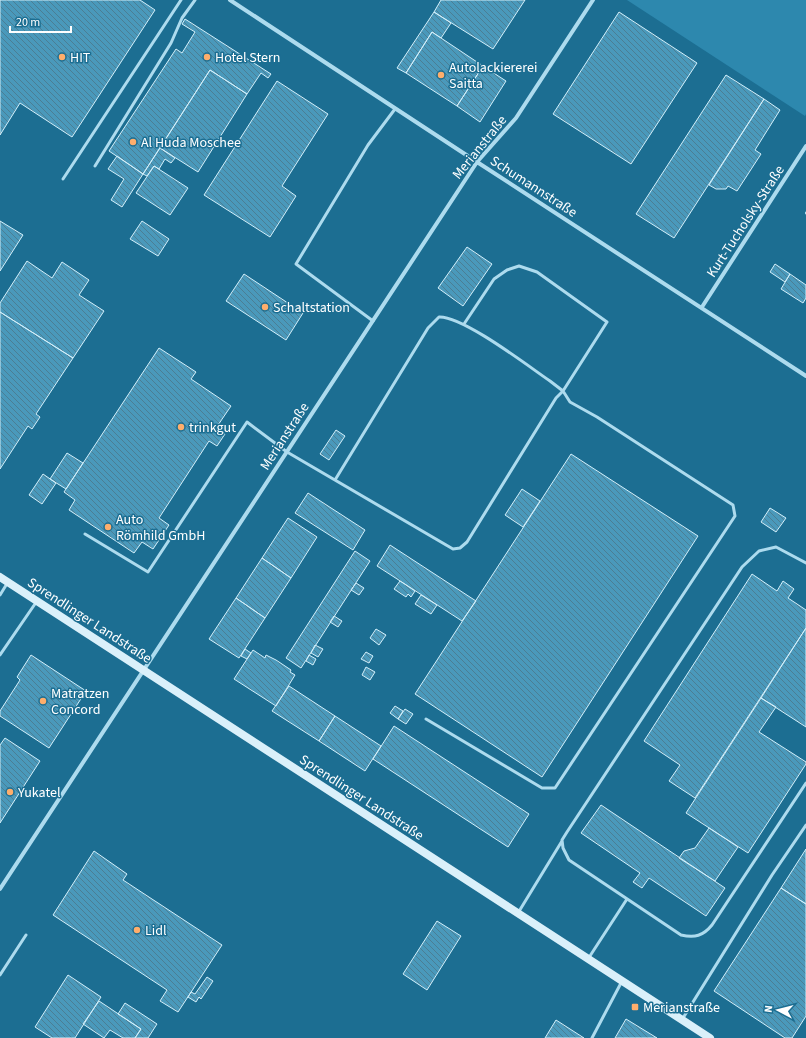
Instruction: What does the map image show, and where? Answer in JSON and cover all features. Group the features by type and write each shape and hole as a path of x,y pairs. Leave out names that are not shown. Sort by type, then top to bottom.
{"main road":[{"name":"Sprendlinger Landstraße","path":"0,577 710,1038"}],"street":[{"name":"Schumannstraße","path":"230,0 806,376"},
{"name":"Merianstraße","path":"0,889 477,162 516,118 593,0"},
{"name":"Kurt-Tucholsky-Straße","path":"702,307 806,146"}],"lane":[{"path":"64,179 180,0"},
{"path":"95,166 171,43 182,18 195,0"},
{"path":"373,321 296,264 368,144 395,108"},
{"path":"85,534 148,572 247,422 287,452 453,549 460,548 467,542 556,398 563,391 607,322 537,272 519,266 507,270 494,280 464,324"},
{"path":"335,480 428,328 439,317 447,317 464,324 550,381 563,391 570,402 603,421 733,505 735,516 555,788 542,788 426,719"},
{"path":"518,913 562,840 736,575 751,557 759,551 776,547 806,563"},
{"path":"0,595 8,582"},
{"path":"0,655 36,601"},
{"path":"562,840 564,854 568,860 681,935 690,937 700,936 712,925 806,783"},
{"path":"682,1020 772,875 806,825"},
{"path":"588,959 627,900"},
{"path":"0,975 26,935"},
{"path":"592,1038 622,981"}],"shaded area":[{"path":"627,0 806,0 805,116"}],"building":[{"name":"HIT","path":"0,0 140,0 155,10 72,137 20,103 0,135"},
{"path":"441,0 525,0 493,49 434,12"},
{"path":"434,12 451,23 441,38 432,32 406,73 397,68"},
{"path":"619,12 697,63 631,164 553,114"},
{"path":"185,19 271,74 268,78 261,73 247,94 210,70 143,174 109,151 176,49 182,53 195,32 182,24"},
{"path":"432,32 483,66 457,106 406,73"},
{"path":"483,66 506,81 480,122 457,106"},
{"path":"210,70 247,94 198,172 160,148"},
{"path":"726,75 764,99 674,238 636,214"},
{"path":"277,81 328,114 282,186 296,196 270,237 204,195"},
{"path":"764,99 780,110 755,150 761,154 737,191 728,186 726,189 716,189 709,185"},
{"path":"160,148 175,158 171,163 165,159 159,169 154,166 147,176 143,174"},
{"path":"117,156 143,174 122,207 111,200 124,179 108,169"},
{"path":"154,166 188,188 170,215 136,193"},
{"path":"0,221 23,235 0,271"},
{"path":"142,221 169,239 158,256 130,239"},
{"path":"467,247 492,264 463,306 438,288"},
{"path":"27,261 52,278 62,262 89,280 79,295 104,311 73,358 0,312 0,303"},
{"path":"775,264 790,274 785,282 770,272"},
{"name":"Schaltstation","path":"244,274 303,313 286,340 226,301"},
{"path":"790,274 806,285 806,298 803,303 781,289"},
{"path":"0,312 73,358 36,414 40,417 32,429 28,426 0,469"},
{"path":"159,348 196,372 191,379 231,406 216,428 225,434 217,446 209,441 159,518 169,525 153,549 142,542 134,553 69,510 75,500 64,492"},
{"path":"336,430 345,436 329,460 320,454"},
{"path":"67,453 83,463 66,489 50,479"},
{"path":"571,454 698,536 542,777 415,694"},
{"path":"43,474 56,483 42,504 29,495"},
{"path":"522,489 540,501 523,527 505,515"},
{"path":"308,493 365,530 353,550 295,513"},
{"path":"770,508 786,518 776,532 761,522"},
{"path":"288,518 317,537 291,578 262,558"},
{"path":"390,545 476,601 462,621 377,566"},
{"path":"355,551 370,561 301,668 286,658"},
{"path":"262,558 291,578 265,618 236,598"},
{"path":"752,574 777,591 783,581 794,589 788,598 806,610 806,628 695,798 669,781 680,765 644,741"},
{"path":"400,581 415,591 411,597 408,594 406,597 394,589"},
{"path":"356,583 364,588 359,595 351,590"},
{"path":"421,595 437,605 431,614 415,604"},
{"path":"236,598 265,618 239,658 209,639"},
{"path":"334,616 342,621 338,627 330,622"},
{"path":"806,628 806,727 761,698"},
{"path":"376,629 386,635 379,645 370,638"},
{"path":"315,645 323,649 318,657 311,653"},
{"path":"245,649 251,653 247,659 241,656"},
{"path":"253,650 265,658 266,655 276,660 291,670 290,672 295,675 276,706 234,679"},
{"path":"366,652 373,656 369,663 361,659"},
{"name":"Matratzen Concord","path":"31,655 86,691 49,748 0,716 0,711 20,680 17,677"},
{"path":"309,655 316,659 313,665 306,661"},
{"path":"366,667 375,672 370,680 362,675"},
{"path":"289,686 335,716 319,741 272,711"},
{"path":"761,698 776,707 759,732 806,762 806,764 748,853 686,813"},
{"path":"395,706 403,711 398,719 390,713"},
{"path":"405,709 413,714 406,724 398,719"},
{"path":"335,716 381,746 365,771 319,741"},
{"path":"394,726 529,814 508,847 373,759"},
{"name":"Yukatel","path":"5,738 40,761 0,823 0,745"},
{"path":"601,805 725,888 706,916 649,878 642,888 633,882 640,873 581,833"},
{"path":"709,828 738,847 715,881 679,858 684,851 695,848"},
{"path":"806,849 806,904 781,888"},
{"name":"Lidl","path":"94,851 127,874 123,880 222,945 178,1012 160,1001 167,990 53,915"},
{"path":"781,888 806,904 806,1016 792,1038 785,1038 714,991"},
{"path":"437,921 461,936 427,990 403,974"},
{"path":"68,975 101,997 75,1038 52,1038 35,1027"},
{"path":"207,977 213,981 201,999 199,997 196,1002 188,997 191,992 195,994"},
{"path":"99,1001 141,1029 135,1038 123,1038 110,1030 104,1038 83,1024"},
{"path":"125,1003 157,1024 148,1038 135,1038 141,1029 118,1014"},
{"path":"626,1019 657,1038 615,1038"},
{"path":"556,1020 584,1038 545,1038"}],"place":[{"name":"HIT","path":"62,57"},
{"name":"Hotel Stern","path":"207,57"},
{"name":"Autolackiererei Saitta","path":"441,75"},
{"name":"Al Huda Moschee","path":"133,142"},
{"name":"Schaltstation","path":"265,307"},
{"name":"trinkgut","path":"181,427"},
{"name":"Auto Römhild GmbH","path":"108,527"},
{"name":"Matratzen Concord","path":"43,701"},
{"name":"Yukatel","path":"10,792"},
{"name":"Lidl","path":"137,930"},
{"name":"Merianstraße","path":"635,1007"}]}
